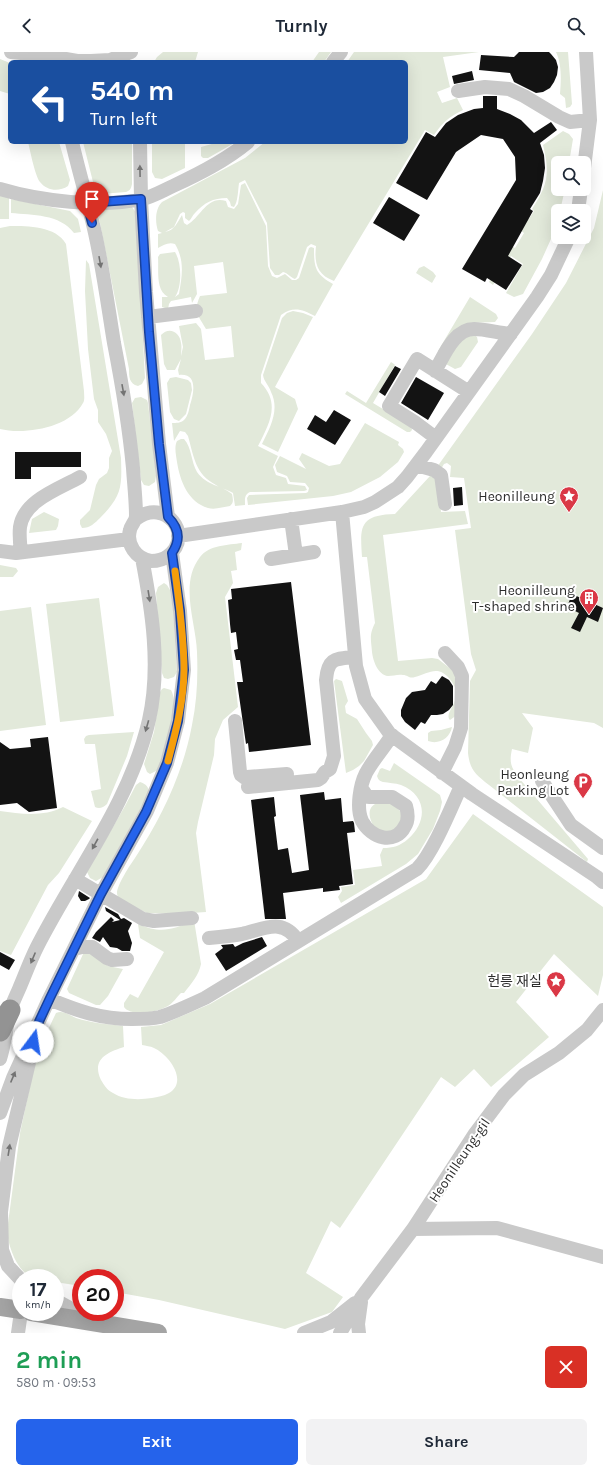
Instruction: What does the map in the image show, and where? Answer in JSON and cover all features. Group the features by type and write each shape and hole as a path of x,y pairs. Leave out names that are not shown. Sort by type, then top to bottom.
{"highway":[{"path":"0,1031 10,1010"}],"main road":[{"path":"0,1307 12,1309"},
{"path":"64,1318 158,1333"}],"street":[{"path":"11,52 70,60"},
{"path":"110,60 131,52"},
{"path":"586,52 590,120 586,156"},
{"path":"458,91 485,87 509,89 570,122 590,120"},
{"path":"72,144 95,234 125,402 132,463 136,519"},
{"path":"140,144 141,199 148,317 159,444 168,517"},
{"path":"0,189 30,196 87,203 141,199 153,196 196,175 220,162 245,144"},
{"path":"178,536 342,512 364,506 390,493 416,465 511,334 551,275 566,244"},
{"path":"148,317 196,311"},
{"path":"435,371 456,337 467,330 474,329 511,334"},
{"path":"436,438 389,406 417,359 469,392"},
{"path":"416,465 434,470 441,475 445,504"},
{"path":"21,552 20,526 25,515 41,499 80,478"},
{"path":"153,512 161,513 168,517 174,522 178,536 176,546 172,553 158,561 150,561 135,553 129,539 129,530 136,519 145,513 153,512"},
{"path":"342,512 356,666 365,699 392,735 442,773 603,882"},
{"path":"291,520 296,555"},
{"path":"0,551 21,552 129,539"},
{"path":"271,559 314,552"},
{"path":"0,1113 12,1078 50,998 101,894 146,812 162,778 169,758 178,721 184,670 180,611 172,553"},
{"path":"0,1059 5,1043 10,1010 37,948 120,799 137,758 149,720 154,680 154,654 151,611 142,558"},
{"path":"442,773 455,747 461,728 462,676 458,667 445,653"},
{"path":"235,721 240,772 247,781 320,770 325,772 330,769 334,756 326,680 327,671 330,664 335,659 355,657"},
{"path":"362,789 366,774 392,735"},
{"path":"542,781 571,825 603,848"},
{"path":"50,998 80,1012 105,1018 139,1019 158,1017 182,1009 205,998 419,866 433,844 461,786"},
{"path":"75,879 149,921 192,918"},
{"path":"209,938 241,934 272,926 282,927 291,933 298,941"},
{"path":"74,949 92,947 112,960 123,958 127,959"},
{"name":"Heonilleung-gil","path":"340,1333 361,1298 413,1229 474,1135 504,1095 524,1075 559,1053 587,1030 603,1010"},
{"path":"12,1270 8,1266 2,1250 1,1212 9,1147 31,1056 36,1028"},
{"path":"413,1229 497,1228 603,1257"},
{"path":"304,1333 330,1322 361,1298"},
{"path":"359,1333 358,1324 361,1298"},
{"path":"64,1305 97,1324"},
{"path":"18,1333 20,1321"}],"green space":[{"path":"163,52 198,52 196,60 155,60"},
{"path":"319,52 331,52 325,60 313,60"},
{"path":"354,52 479,52 443,57 450,87 437,92 442,103 457,98 463,110 447,120 434,135 425,130 334,281 320,272 316,263 316,246 311,244 307,247 295,279 283,272 279,275 275,275 270,268 267,223 245,180 239,183 237,199 234,207 231,206 227,198 222,198 213,200 202,206 189,221 185,218 185,213 183,212 180,214 174,226 182,215 184,223 187,225 214,201 226,201 228,207 234,209 238,204 241,185 245,183 266,226 268,266 272,276 277,278 285,274 292,280 299,278 309,248 311,247 314,248 315,265 319,273 322,277 333,284 315,316 302,310 290,310 281,315 261,375 261,383 271,399 272,406 269,422 258,446 278,456 273,467 276,475 286,478 288,484 305,486 307,490 250,492 246,496 245,505 235,506 233,493 209,481 199,470 188,436 185,432 180,431 174,441 172,423 181,422 186,417 193,395 193,385 192,380 189,377 179,375 178,370 181,359 175,370 167,370 164,364 161,335 164,332 171,331 179,336 181,343 181,356 183,347 179,326 196,323 201,329 205,360 234,357 231,326 206,329 197,313 197,306 200,296 227,293 223,262 194,266 197,294 192,303 191,297 171,301 168,309 162,307 162,297 168,297 161,290 159,285 158,257 160,254 175,252 179,262 180,281 175,297 179,294 182,269 180,256 175,244 168,244 158,248 158,234 162,233 158,231 156,220 158,208 162,202 245,158 262,144 408,144 408,60 348,60"},
{"path":"556,52 568,52 572,104 570,107 566,108 565,98 560,94 560,67"},
{"path":"0,59 8,62 8,93 0,91"},
{"path":"563,131 569,134 573,139 570,156 551,156 551,196 563,196 562,204 551,204 551,239 523,294 514,297 506,293 523,264 511,256 493,285 489,282 510,245 515,248 524,233 520,230 527,218 529,219 534,211 532,209 541,193 547,171 543,145"},
{"path":"29,144 60,144 70,180 68,186 57,190 46,187 38,179"},
{"path":"84,144 132,144 132,184 130,190 126,192 101,194 95,190"},
{"path":"152,144 185,144 185,168 162,179 155,178 152,172"},
{"path":"212,144 232,144 208,158 203,158 201,156 201,147"},
{"path":"603,190 603,728 594,723 522,713 533,728 528,753 512,749 511,758 512,768 519,778 588,859 587,862 480,778 470,764 468,753 470,681 476,670 471,654 455,530 471,528 464,478 450,477 451,466 447,463 444,464 441,469 437,467 532,334 566,283 586,244 591,244 591,234 594,228"},
{"path":"0,195 9,198 9,219 0,219"},
{"path":"11,199 70,211 78,219 81,232 74,233 61,222 53,219 36,215 11,213"},
{"path":"132,207 136,213 145,378 142,384 138,386 131,382 129,377 129,369 99,218 99,214 104,208"},
{"path":"25,226 49,230 61,238 66,244 84,391 83,403 77,412 68,418 46,428 21,431 0,429 0,228"},
{"path":"86,260 89,264 121,458 121,484 117,497 100,518 90,526 82,528 80,520 90,510 96,485 99,479 107,473 109,468 109,458 112,451 106,434 98,422 98,410 94,399 88,349 85,291"},
{"path":"424,266 436,276 432,283 416,273 419,268"},
{"path":"470,297 496,314 498,318 495,322 468,323 440,352 438,351"},
{"path":"293,311 313,317 275,387 295,399 298,409 278,452 262,444 273,419 275,405 274,399 263,375 282,318 287,313"},
{"path":"473,334 477,337 478,342 461,367 455,369 444,363 457,343"},
{"path":"391,362 395,365 373,403 411,426 412,430 410,432 407,432 345,394 347,391 366,403"},
{"path":"176,377 188,380 191,383 192,390 186,414 179,421 174,419 170,412 167,383 170,378"},
{"path":"141,397 147,400 148,403 156,476 155,482 149,486 144,485 141,480 132,403 135,398"},
{"path":"365,423 399,442 398,445 404,452 398,462 380,477 351,492 333,496 248,505 247,498 249,495 308,492 309,488 305,483 290,482 287,476 277,472 275,465 280,456 306,469 299,459 302,453 329,466 340,464"},
{"path":"184,439 187,443 195,468 201,477 232,494 233,502 230,506 211,509 201,505 190,496 180,476 177,462 176,446 177,441"},
{"path":"430,476 433,476 439,484 441,512 465,511 468,524 383,535 398,661 432,658 438,659 456,673 457,715 450,720 448,716 456,698 456,692 454,685 444,673 432,671 413,677 405,675 388,676 381,673 377,667 371,644 371,634 375,623 367,557 362,557 362,530 368,520 383,515 395,514"},
{"path":"44,512 59,519 56,530 29,533 32,519"},
{"path":"242,543 241,550 235,552 237,570 231,571 233,583 225,597 238,707 223,720 215,739 214,755 196,833 206,912 176,914 147,913 119,899 117,893 124,875 163,811 177,777 188,743 197,689 197,652 190,603 191,579 194,568 200,557 208,550 219,546"},
{"path":"0,565 16,568 18,571 13,577 0,577"},
{"path":"164,583 170,590 173,610 177,672 174,677 168,679 164,678 162,673 156,593 158,587"},
{"path":"99,598 114,716 60,722 46,604"},
{"path":"31,607 46,725 0,731 0,611"},
{"path":"336,679 342,681 348,701 345,706 346,713 357,719 372,741 373,745 364,761 353,770 346,773 334,681"},
{"path":"164,688 171,690 173,697 172,717 167,741 158,769 150,774 147,772 144,764 154,732 160,692"},
{"path":"452,727 449,734 443,740 436,742 428,741 428,733 431,731"},
{"path":"134,732 127,756 107,804 101,808 95,807 91,791 101,789 95,744 85,744 84,739 89,735"},
{"path":"394,763 440,795 442,802 440,811 433,829 418,854 406,864 341,903 338,897 342,891 341,887 355,885 353,870 382,866 380,855 383,848 399,845 415,832 419,825 422,809 416,795 410,789 401,785 382,782 377,777 380,769 382,768 390,771"},
{"path":"140,782 147,786 149,793 103,877 96,881 90,878 87,872 136,785"},
{"path":"391,800 404,816 393,833 376,830 372,824 370,810 377,803"},
{"path":"63,807 92,821 59,873 48,885 11,955 0,951 0,811 32,814 48,812"},
{"path":"473,814 603,907 603,975 598,996 554,954 516,1002 549,1037 491,1087 474,1069 455,1087 441,1077 340,1228 331,1221 306,1273 343,1297 332,1312 285,1329 159,1300 124,1294 124,1269 72,1269 72,1285 64,1283 64,1269 21,1269 11,1251 7,1231 20,1133 37,1053 56,1013 64,1012 76,1018 87,1021 123,1026 124,1047 107,1054 100,1062 98,1067 98,1073 101,1080 111,1092 122,1097 137,1099 152,1098 167,1094 175,1088 177,1075 174,1068 165,1056 152,1047 142,1045 141,1027 161,1025 210,1004 426,879"},
{"path":"194,920 201,964 197,976 192,983 184,993 181,993 172,1003 164,1008 152,1012 138,1013 127,1010 124,1007 124,1003 130,994 138,998 164,952 140,938 138,924 153,929 166,930"},
{"path":"84,952 89,952 108,966 123,969 108,996 100,1005 96,1005 69,993 67,989"}],"building":[{"path":"519,52 549,52 551,54 556,60 558,67 557,75 550,88 543,92 536,93 514,82 510,73 479,70 481,55 514,57"},
{"path":"472,71 474,80 454,84 452,76"},
{"path":"483,96 497,96 497,109 521,120 534,133 551,122 557,130 540,143 544,155 545,168 543,181 540,193 530,209 533,211 508,256 522,265 506,290 487,278 485,282 462,269 516,180 515,157 503,139 481,135 456,152 427,200 396,183 426,132 435,137 446,123 458,115 474,109 483,108"},
{"path":"389,197 420,215 404,241 373,223"},
{"path":"395,366 401,369 385,396 379,392"},
{"path":"416,377 444,393 428,420 401,403"},
{"path":"334,410 351,420 335,445 307,429 315,415 326,422"},
{"path":"15,452 81,452 81,467 31,467 31,479 15,479"},
{"path":"462,487 463,505 454,506 453,488"},
{"path":"291,582 311,745 249,752 248,743 246,744 237,682 243,682 240,660 236,660 234,650 238,649 236,632 231,633 228,600 232,599 231,589"},
{"name":"Heonilleung T-shaped shrine","path":"572,594 603,608 598,622 587,617 580,632 571,628 579,613 567,607"},
{"path":"442,676 449,680 453,686 453,705 443,714 431,715 425,724 421,722 415,730 405,722 401,716 401,710 406,698 412,692 425,690 431,681 436,684"},
{"path":"48,737 57,808 29,812 17,803 0,805 0,742 10,749 31,747 30,739"},
{"path":"324,792 325,800 341,798 343,822 353,821 354,823 355,832 347,833 353,884 339,886 340,890 323,892 323,888 283,893 286,919 265,919 251,800 274,797 276,816 274,817 278,850 288,848 292,873 309,870 300,795"},
{"path":"79,891 90,898 85,901 81,901 78,896"},
{"path":"105,907 118,914 121,919 124,918 132,923 128,931 132,943 130,951 122,951 117,948 110,947 103,937 100,942 92,938 111,917 114,920 112,922 120,920 106,911"},
{"path":"262,937 267,946 226,971 215,954 223,948 221,945 233,944 235,947"},
{"path":"0,952 15,960 9,970 0,965"}],"slow traffic":[{"path":"168,761 178,721 184,670 180,611 175,571"}],"place":[{"name":"Heonilleung","path":"569,513"},
{"name":"Heonilleung T-shaped shrine","path":"589,615"},
{"name":"Heonleung Parking Lot","path":"583,799"},
{"name":"헌릉 재실","path":"556,998"}],"route":[{"path":"33,1042 36,1028 50,998 101,894 146,812 162,778 172,747 178,721 184,670 180,611 172,553 176,546 178,536 174,522 168,517 159,444 146,292 141,199 87,203 92,223"}]}
